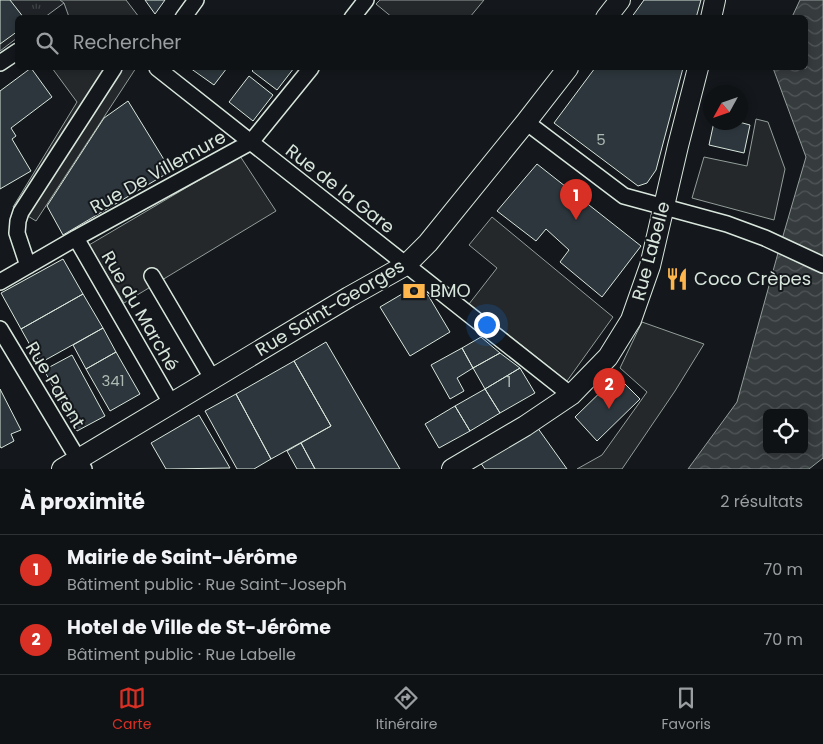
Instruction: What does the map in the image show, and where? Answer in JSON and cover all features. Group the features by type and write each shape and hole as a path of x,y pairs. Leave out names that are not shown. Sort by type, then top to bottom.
{"main road":[{"path":"608,15 620,0"},
{"path":"712,15 715,0"},
{"name":"Rue Saint-Georges","path":"74,466 212,378 406,264 428,243 566,70"},
{"name":"Rue Labelle","path":"452,469 525,426 571,395 608,357 631,320 650,266 697,70"}],"street":[{"path":"185,15 196,0"},
{"path":"354,15 366,0"},
{"path":"0,63 15,53"},
{"path":"28,266 17,233 21,212 113,70"},
{"name":"Rue de la Gare","path":"160,70 571,395"},
{"name":"Rue De Villemure","path":"0,282 251,142 309,70"},
{"path":"526,122 624,196 727,224 765,238 823,265"},
{"name":"Rue du Marché","path":"76,238 171,403"},
{"path":"152,276 212,378"},
{"name":"Rue Parent","path":"0,329 74,466"}],"green space":[{"path":"0,0 68,0 48,15 15,15 15,40 0,51"}],"shaded area":[{"path":"60,0 126,0 137,15 68,15 64,3"},
{"path":"380,0 484,0 472,15 389,15 376,4"},
{"path":"53,70 135,70 36,221 13,207 77,102"},
{"path":"756,119 768,122 785,169 774,220 692,198 704,157 747,166"},
{"path":"240,156 276,211 124,303 89,245"},
{"path":"492,217 613,317 567,381 469,304 497,268 469,245"},
{"path":"642,322 704,344 675,391 622,469 577,469 602,455 647,392 620,368"}],"water":[{"path":"800,0 823,0 823,458 809,469 688,469 737,402 806,157 774,70 808,70 808,15 793,15"}],"building":[{"path":"0,0 10,0 22,15 15,15 15,33 0,44"},
{"path":"145,0 165,0 155,14"},
{"path":"644,0 701,0 697,15 633,15"},
{"path":"28,70 32,70 52,97 11,128 16,136 12,139 31,171 0,189 0,91"},
{"path":"193,70 225,70 214,85"},
{"path":"253,70 292,70 277,90"},
{"path":"594,70 682,70 656,170 647,183 638,186 554,123"},
{"path":"249,76 273,95 253,121 229,102"},
{"path":"128,101 171,171 63,235 47,206 104,118"},
{"path":"748,124 750,125 744,153 709,145 712,130 748,130"},
{"path":"537,164 641,246 602,297 560,262 569,250 546,229 536,241 497,211"},
{"path":"63,259 83,294 21,329 1,293"},
{"path":"414,287 428,295 450,332 410,356 380,307"},
{"path":"83,294 103,328 40,363 21,329"},
{"path":"103,328 116,352 86,369 73,345"},
{"path":"481,337 500,353 473,368 462,348"},
{"path":"326,342 400,469 315,469 301,443 331,426 294,361"},
{"path":"462,348 473,368 457,378 464,391 450,399 431,365"},
{"path":"116,352 140,394 110,411 86,369"},
{"path":"500,353 520,368 485,389 473,368"},
{"path":"72,355 105,416 77,431 44,370"},
{"path":"294,361 331,426 271,459 236,394"},
{"path":"520,368 535,393 500,413 485,389"},
{"path":"617,376 640,399 597,441 575,417"},
{"path":"0,389 21,430 11,434 14,441 1,448 0,446"},
{"path":"485,389 500,413 470,431 455,406"},
{"path":"236,394 271,459 254,469 237,469 205,411"},
{"path":"455,406 470,431 439,448 425,424"},
{"path":"199,415 230,468 166,469 151,443"},
{"path":"537,427 567,469 485,469 480,462"},
{"path":"301,443 315,469 297,469 287,451"}],"place":[{"name":"Mairie de Saint-Jérôme","path":"576,220"},
{"name":"Coco Crèpes","path":"677,279"},
{"name":"BMO","path":"414,291"},
{"name":"Hotel de Ville de St-Jérôme","path":"609,409"}]}
